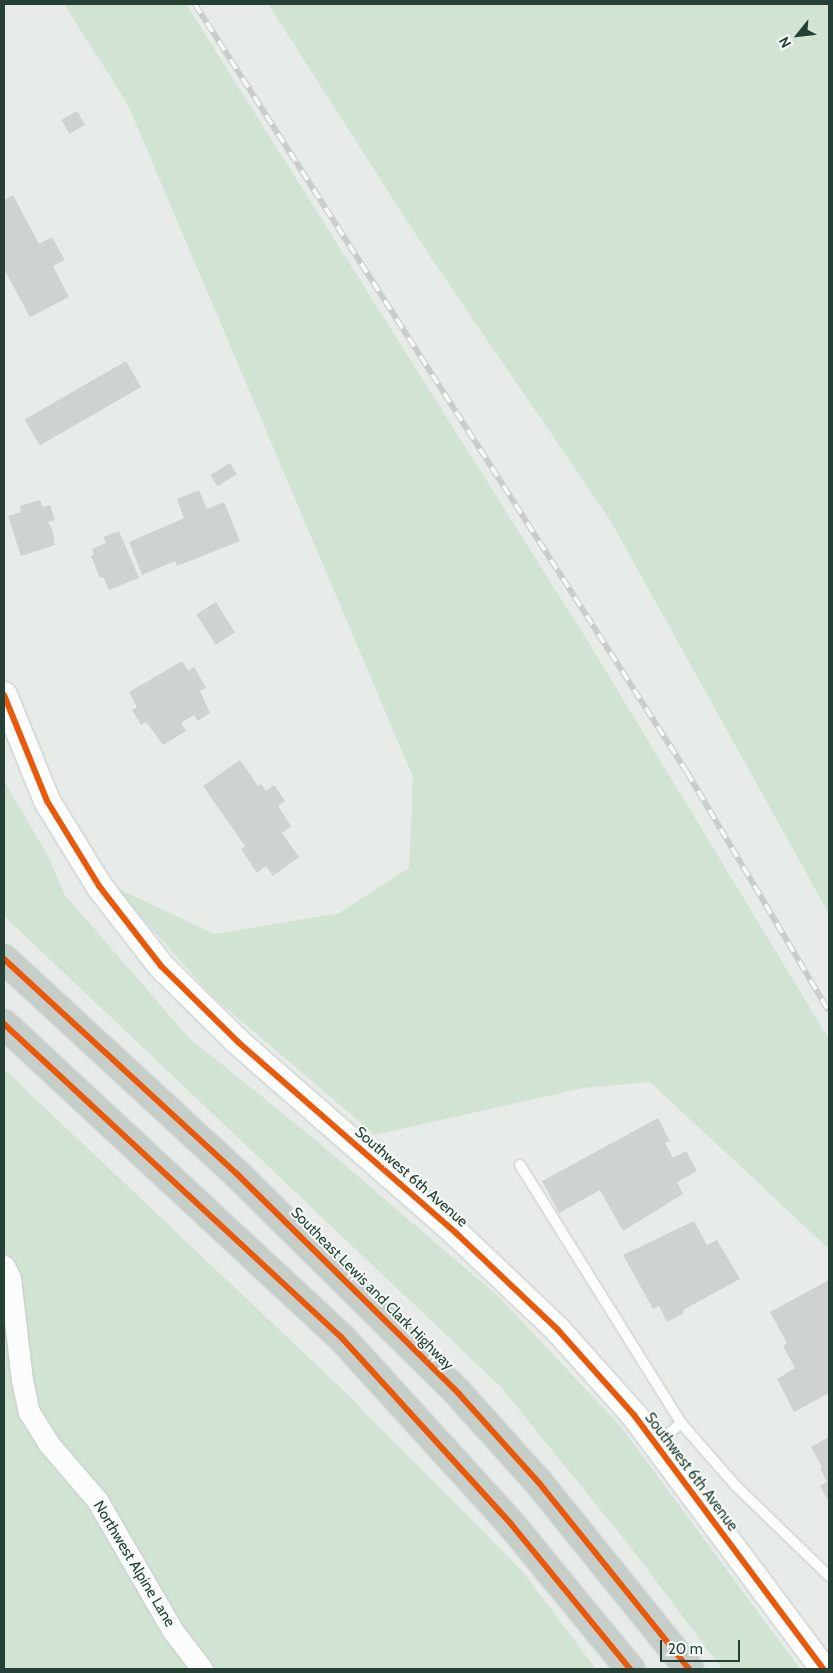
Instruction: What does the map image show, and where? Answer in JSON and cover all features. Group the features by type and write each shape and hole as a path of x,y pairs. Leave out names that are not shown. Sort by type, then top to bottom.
{"highway":[{"name":"Southeast Lewis and Clark Highway","path":"4,959 236,1172 439,1373 539,1483 690,1669"},
{"path":"4,1024 342,1337 511,1524 630,1669"}],"street":[{"name":"Southwest 6th Avenue","path":"4,695 48,801 99,886 161,966 238,1042 457,1234 558,1330 656,1444 823,1669"},
{"name":"Northwest Alpine Lane","path":"4,1266 10,1278 22,1380 30,1412 48,1443 97,1500 173,1631 202,1669"}],"lane":[{"path":"520,1165 681,1423 736,1486 829,1576"},
{"path":"656,1444 681,1423"}],"green space":[{"path":"64,4 186,4 589,643 829,1039 829,1249 650,1082 583,1088 375,1135 212,996 113,886 214,934 339,913 409,868 413,777 128,105"},
{"path":"268,4 829,4 829,914 610,520 425,249"},
{"path":"4,781 47,854 65,895 189,1038 312,1137 500,1298 622,1428 800,1669 722,1669 632,1549 500,1386 4,916"},
{"path":"4,1069 342,1389 523,1572 596,1669 4,1669"}],"building":[{"path":"77,111 85,125 69,134 61,120"},
{"path":"13,195 39,244 52,237 65,260 53,266 69,297 30,317 4,269 4,200"},
{"path":"126,361 141,387 40,445 25,420"},
{"path":"230,463 237,474 217,486 210,475"},
{"path":"199,490 207,509 224,502 240,541 177,566 175,561 142,575 129,542 184,518 177,499"},
{"path":"40,500 43,507 50,505 55,520 48,522 53,531 55,545 21,556 8,516 21,512 20,506"},
{"path":"119,531 139,578 109,590 103,577 100,578 91,556 94,555 92,549 106,543 103,537"},
{"path":"216,602 235,633 216,645 196,614"},
{"path":"182,661 188,671 194,667 206,688 200,691 210,713 198,721 194,715 181,723 186,731 163,745 146,722 141,725 132,710 137,707 129,692"},
{"path":"240,760 258,786 261,784 266,791 274,785 285,801 278,806 291,826 282,833 299,857 273,876 266,866 257,873 241,849 245,846 203,786"},
{"path":"658,1118 670,1141 665,1143 673,1158 686,1151 697,1171 677,1182 683,1194 623,1231 600,1190 559,1213 542,1181"},
{"path":"694,1221 707,1245 717,1240 740,1279 683,1310 684,1313 667,1322 659,1306 653,1309 623,1255"},
{"path":"829,1280 829,1393 794,1412 777,1379 795,1368 783,1346 787,1343 770,1312"},
{"path":"829,1437 829,1502 820,1486 827,1482 820,1468 822,1467 811,1447"}],"railway":[{"path":"195,4 687,772 829,1011"}],"cycle path":[{"path":"4,695 47,801 99,886 161,966 238,1042 457,1234 558,1330 634,1415 823,1669"},
{"path":"4,959 236,1173 459,1394 539,1483 689,1669"},
{"path":"4,1024 341,1337 511,1524 630,1669"}]}
